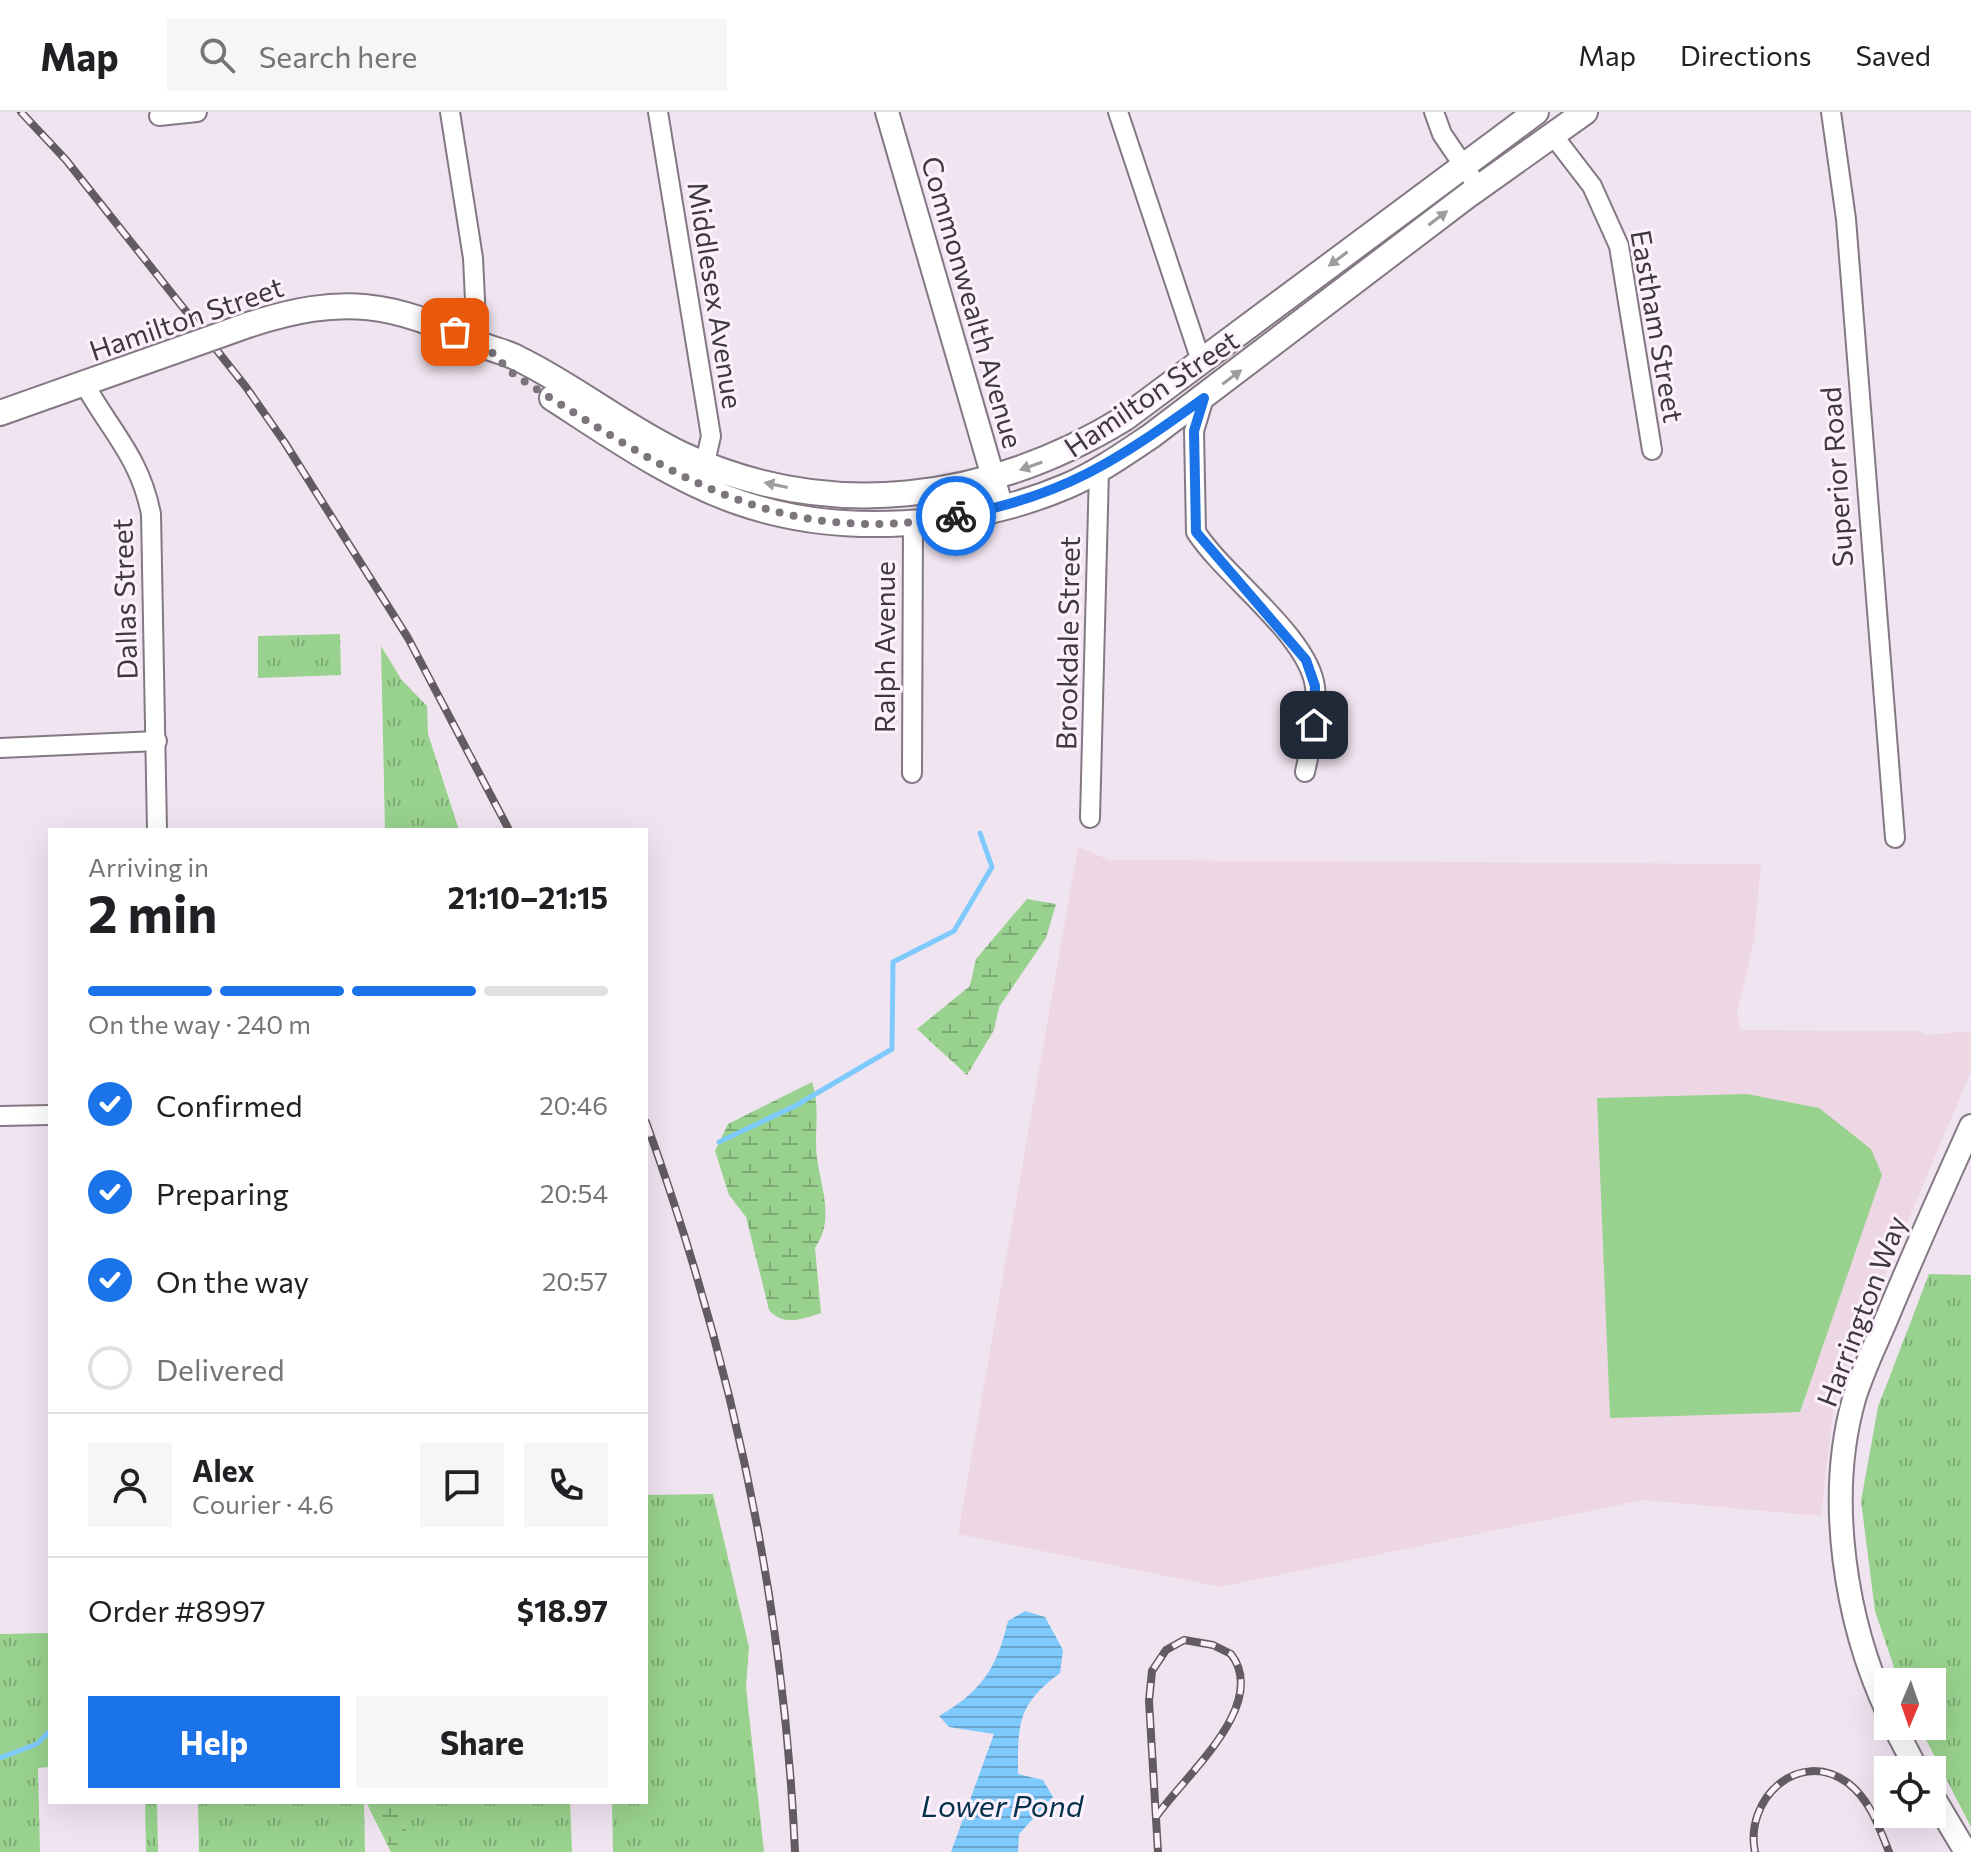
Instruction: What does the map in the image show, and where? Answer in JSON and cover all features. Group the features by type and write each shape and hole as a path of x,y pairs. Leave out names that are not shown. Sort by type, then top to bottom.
{"main road":[{"name":"Hamilton Street","path":"703,475 741,478 793,489 855,495 904,495 993,478 1078,447 1125,418 1536,112"},
{"name":"Hamilton Street","path":"0,413 248,325 309,308 362,306 418,317 480,344 510,372 703,475 739,503 799,518 856,523 913,522 1002,508 1066,486 1099,470 1204,398 1478,187 1585,112"}],"street":[{"path":"159,116 197,112"},
{"path":"450,112 475,269 480,344"},
{"name":"Middlesex Avenue","path":"658,112 711,436 703,475"},
{"name":"Commonwealth Avenue","path":"887,112 1002,508"},
{"path":"1118,112 1201,361"},
{"path":"1434,112 1478,187"},
{"name":"Superior Road","path":"1831,112 1846,219 1895,838"},
{"name":"Eastham Street","path":"1552,134 1599,197 1619,246 1652,450"},
{"name":"Dallas Street","path":"85,385 131,452 145,483 151,514 157,828"},
{"path":"1204,398 1194,431 1196,532 1205,546 1270,615 1312,672 1315,717 1305,772"},
{"name":"Brookdale Street","path":"1090,818 1099,470"},
{"name":"Ralph Avenue","path":"912,773 913,522"},
{"path":"0,748 157,741"},
{"path":"0,1116 48,1115"},
{"name":"Harrington Way","path":"1874,1678 1851,1593 1843,1523 1847,1438 1862,1375 1971,1126"},
{"path":"1946,1818 1966,1852"}],"shaded area":[{"path":"1078,847 1109,860 1761,864 1754,941 1737,1013 1741,1030 1918,1031 1926,1035 1971,1031 1971,1071 1835,1395 1821,1516 1643,1500 1220,1587 958,1534"}],"green space":[{"path":"340,634 341,675 258,678 258,636"},
{"path":"381,646 401,679 427,706 428,734 458,828 385,828"},
{"path":"1027,899 1056,904 1046,938 999,1007 994,1030 967,1075 917,1029 970,986 976,959"},
{"path":"812,1082 817,1157 825,1210 822,1236 815,1248 821,1313 787,1320 769,1310 746,1217 729,1195 715,1151 728,1124"},
{"path":"1747,1094 1819,1108 1871,1149 1882,1175 1800,1412 1610,1418 1597,1098"},
{"path":"1929,1274 1971,1275 1971,1827 1946,1778 1946,1756 1934,1756 1926,1740 1946,1740 1946,1668 1894,1668 1875,1611 1861,1501 1878,1407"},
{"path":"713,1494 749,1647 746,1687 764,1852 613,1852 612,1804 648,1804 648,1495"},
{"path":"48,1633 48,1767 38,1768 40,1852 0,1852 0,1634"},
{"path":"145,1804 157,1804 158,1852 146,1852"},
{"path":"198,1804 364,1804 365,1852 199,1852"},
{"path":"367,1804 434,1804 497,1852 391,1852"},
{"path":"405,1804 570,1804 572,1852 406,1852"}],"water":[{"name":"Lower Pond","path":"1025,1611 1045,1617 1063,1650 1060,1673 1035,1695 1028,1706 1019,1741 1018,1774 1043,1780 1053,1797 1019,1834 1018,1852 951,1852 994,1734 949,1727 939,1716 976,1688 992,1665 1008,1621"}],"waterway":[{"path":"719,1142 795,1106 892,1049 893,962 954,931 992,867 980,833"},
{"path":"0,1758 37,1744 48,1733"}],"railway":[{"path":"21,112 66,160 246,387 285,443 408,638 508,828"},
{"path":"648,1128 704,1300 748,1481 779,1666 795,1852"},
{"path":"1156,1817 1219,1739 1240,1695 1240,1674 1231,1654 1213,1645 1184,1640 1166,1650 1152,1671 1149,1701 1158,1852"},
{"path":"1755,1852 1754,1832 1758,1814 1767,1797 1779,1784 1794,1775 1811,1771 1829,1773 1856,1790 1873,1814 1889,1852"}],"way so far":[{"path":"455,332 484,346 510,372 613,436 699,486 739,503 799,518 856,523 913,522 956,516"}],"route":[{"path":"956,516 1002,508 1066,486 1099,470 1204,398 1194,431 1193,514 1196,532 1306,660 1315,686 1314,725"}]}
